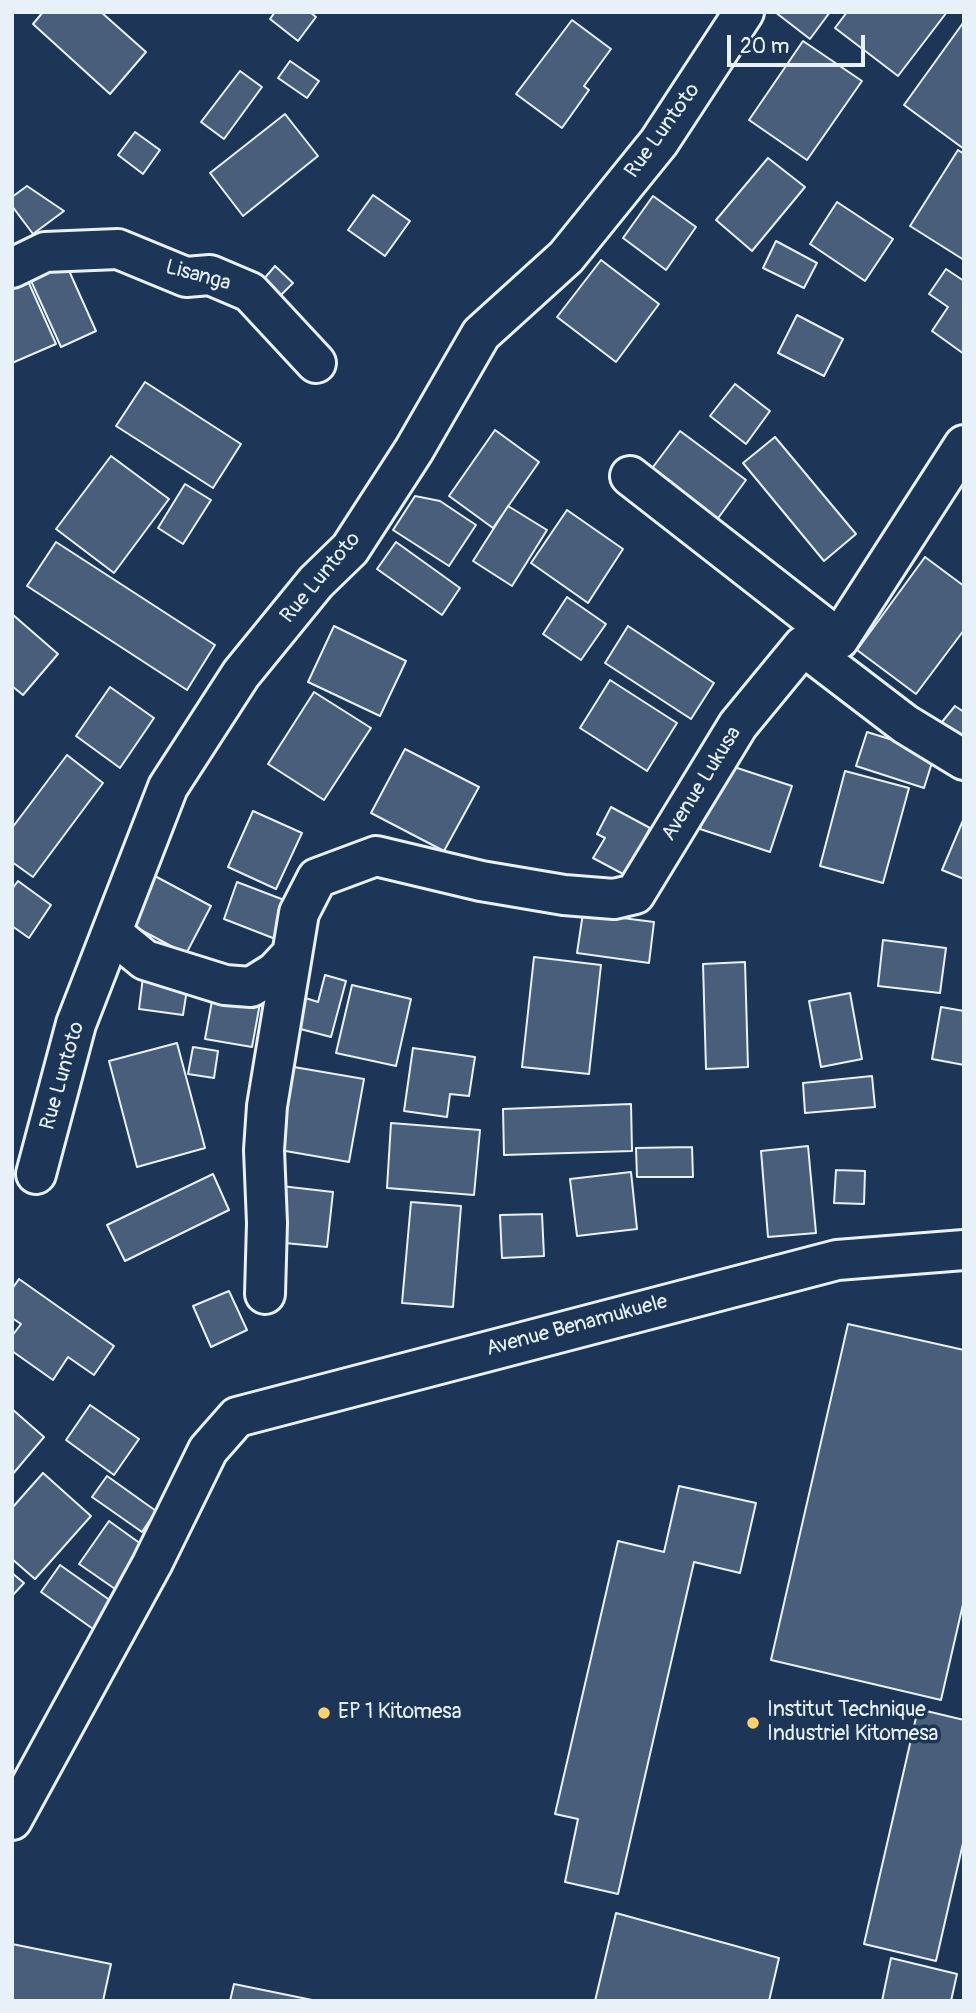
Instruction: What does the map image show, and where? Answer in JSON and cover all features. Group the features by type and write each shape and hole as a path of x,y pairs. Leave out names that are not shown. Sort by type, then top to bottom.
{"street":[{"name":"Rue Luntoto","path":"36,1174 76,1024 168,787 241,674 316,582 350,549 414,450 481,334 575,247 659,142 744,12"},
{"name":"Lisanga","path":"12,268 45,253 118,249 186,277 210,275 250,292 316,363"},
{"name":"Avenue Lukusa","path":"290,956 299,912 317,877 376,856 481,881 564,895 614,899 635,894 738,725 821,643 964,445"},
{"path":"630,476 821,643 905,724 964,760"},
{"path":"112,933 145,960 225,985 251,987 275,972 290,956"},
{"path":"265,1294 267,1223 264,1150 267,1106 290,956"},
{"name":"Avenue Benamukuele","path":"12,1820 152,1564 208,1450 237,1417 602,1319 837,1260 964,1250"}],"building":[{"path":"43,12 101,12 146,52 110,94 33,24"},
{"path":"275,12 310,12 316,17 298,41 270,19"},
{"path":"775,12 830,12 810,39"},
{"path":"847,12 947,12 898,76 835,28"},
{"path":"572,20 611,49 584,86 589,90 562,128 516,94"},
{"path":"964,23 964,149 904,105"},
{"path":"803,41 862,81 807,160 749,120"},
{"path":"290,61 319,81 307,98 278,78"},
{"path":"240,71 262,87 224,139 201,122"},
{"path":"285,114 318,156 243,216 210,173"},
{"path":"135,132 160,150 143,174 118,155"},
{"path":"958,150 964,154 964,260 910,226"},
{"path":"768,158 805,187 752,251 716,220"},
{"path":"27,186 64,211 33,234 12,206 12,197"},
{"path":"373,195 410,221 385,256 348,230"},
{"path":"653,196 696,227 666,270 623,238"},
{"path":"837,202 893,239 865,281 810,244"},
{"path":"776,241 817,263 804,288 763,268"},
{"path":"62,255 96,331 61,347 27,272"},
{"path":"601,260 659,304 616,362 557,317"},
{"path":"275,266 293,283 274,302 257,287"},
{"path":"946,269 964,281 964,354 932,331 948,307 929,294"},
{"path":"24,272 56,344 12,363 12,277"},
{"path":"797,315 843,339 824,376 778,353"},
{"path":"145,382 241,444 213,488 116,426"},
{"path":"735,384 770,411 746,444 710,416"},
{"path":"495,430 539,462 493,528 449,496"},
{"path":"680,431 746,480 716,521 650,471"},
{"path":"775,437 856,534 824,561 743,463"},
{"path":"111,456 169,499 114,573 56,529"},
{"path":"185,484 211,500 183,544 158,528"},
{"path":"415,496 440,501 476,525 449,566 393,530"},
{"path":"508,506 547,530 512,586 473,561"},
{"path":"567,510 623,549 588,603 531,563"},
{"path":"56,542 215,645 187,690 27,586"},
{"path":"396,542 460,588 442,615 377,569"},
{"path":"925,557 964,586 964,630 916,694 857,650"},
{"path":"567,597 606,624 581,660 543,634"},
{"path":"12,614 58,654 23,695 12,686"},
{"path":"334,626 406,661 380,716 308,682"},
{"path":"628,626 714,683 691,719 605,663"},
{"path":"610,680 677,723 647,771 580,728"},
{"path":"110,687 154,718 120,768 76,736"},
{"path":"314,692 371,728 324,800 268,764"},
{"path":"955,706 964,712 964,734 952,748 933,733"},
{"path":"867,732 935,753 924,788 856,766"},
{"path":"405,749 479,787 444,851 371,813"},
{"path":"67,755 103,783 33,877 12,862 12,828"},
{"path":"722,763 792,786 770,852 700,829"},
{"path":"845,771 909,788 883,883 820,866"},
{"path":"611,807 650,828 625,875 593,858 605,838 597,834"},
{"path":"253,811 302,833 276,889 228,867"},
{"path":"964,818 964,879 942,870"},
{"path":"138,867 211,906 186,954 126,922"},
{"path":"18,881 51,905 29,938 12,926 12,889"},
{"path":"237,882 292,903 278,940 224,919"},
{"path":"583,913 654,922 649,963 577,953"},
{"path":"883,940 946,948 940,993 878,986"},
{"path":"534,957 601,965 589,1074 522,1067"},
{"path":"745,962 748,1067 706,1069 703,964"},
{"path":"325,975 346,981 331,1037 285,1025 293,994 318,1002"},
{"path":"143,977 188,983 183,1015 139,1009"},
{"path":"352,985 411,999 396,1066 336,1053"},
{"path":"214,990 261,998 252,1047 205,1039"},
{"path":"850,993 862,1059 821,1067 809,1001"},
{"path":"941,1007 964,1011 964,1065 932,1059"},
{"path":"177,1043 205,1148 137,1167 109,1061"},
{"path":"193,1047 218,1051 214,1078 188,1074"},
{"path":"413,1048 475,1057 469,1096 450,1094 447,1117 404,1111"},
{"path":"288,1066 364,1079 349,1162 274,1149"},
{"path":"872,1076 875,1107 805,1113 803,1083"},
{"path":"631,1104 632,1151 504,1155 503,1109"},
{"path":"391,1123 480,1130 474,1195 387,1188"},
{"path":"808,1146 816,1233 768,1237 761,1151"},
{"path":"692,1147 693,1177 637,1177 636,1148"},
{"path":"836,1170 865,1171 864,1204 834,1203"},
{"path":"631,1172 637,1229 577,1236 570,1179"},
{"path":"213,1174 229,1210 125,1261 107,1225"},
{"path":"281,1186 333,1192 327,1247 274,1242"},
{"path":"411,1202 461,1206 453,1307 402,1303"},
{"path":"542,1214 544,1256 502,1258 500,1215"},
{"path":"19,1279 114,1346 94,1375 68,1357 53,1380 12,1351 12,1336 21,1324 12,1318 12,1289"},
{"path":"229,1291 247,1330 211,1347 193,1306"},
{"path":"848,1324 964,1350 964,1600 941,1700 771,1660"},
{"path":"90,1405 139,1439 114,1475 66,1440"},
{"path":"12,1409 44,1437 12,1475"},
{"path":"43,1473 91,1516 35,1579 12,1559 12,1508"},
{"path":"107,1476 156,1511 142,1532 92,1497"},
{"path":"679,1486 756,1503 740,1573 694,1562 618,1894 565,1882 578,1819 555,1814 618,1541 664,1552"},
{"path":"109,1521 148,1549 118,1591 79,1564"},
{"path":"60,1565 121,1608 103,1636 41,1592"},
{"path":"12,1573 24,1583 12,1596"},
{"path":"918,1709 964,1720 964,1839 936,1961 864,1944"},
{"path":"616,1913 779,1958 769,2001 595,2001"},
{"path":"12,1944 111,1964 103,2001 12,2001"},
{"path":"891,1958 957,1974 951,2001 882,2001"},
{"path":"234,1984 317,2001 230,2001"}],"place":[{"name":"EP 1 Kitomesa","path":"324,1713"},
{"name":"Institut Technique Industriel Kitomesa","path":"753,1723"}]}
